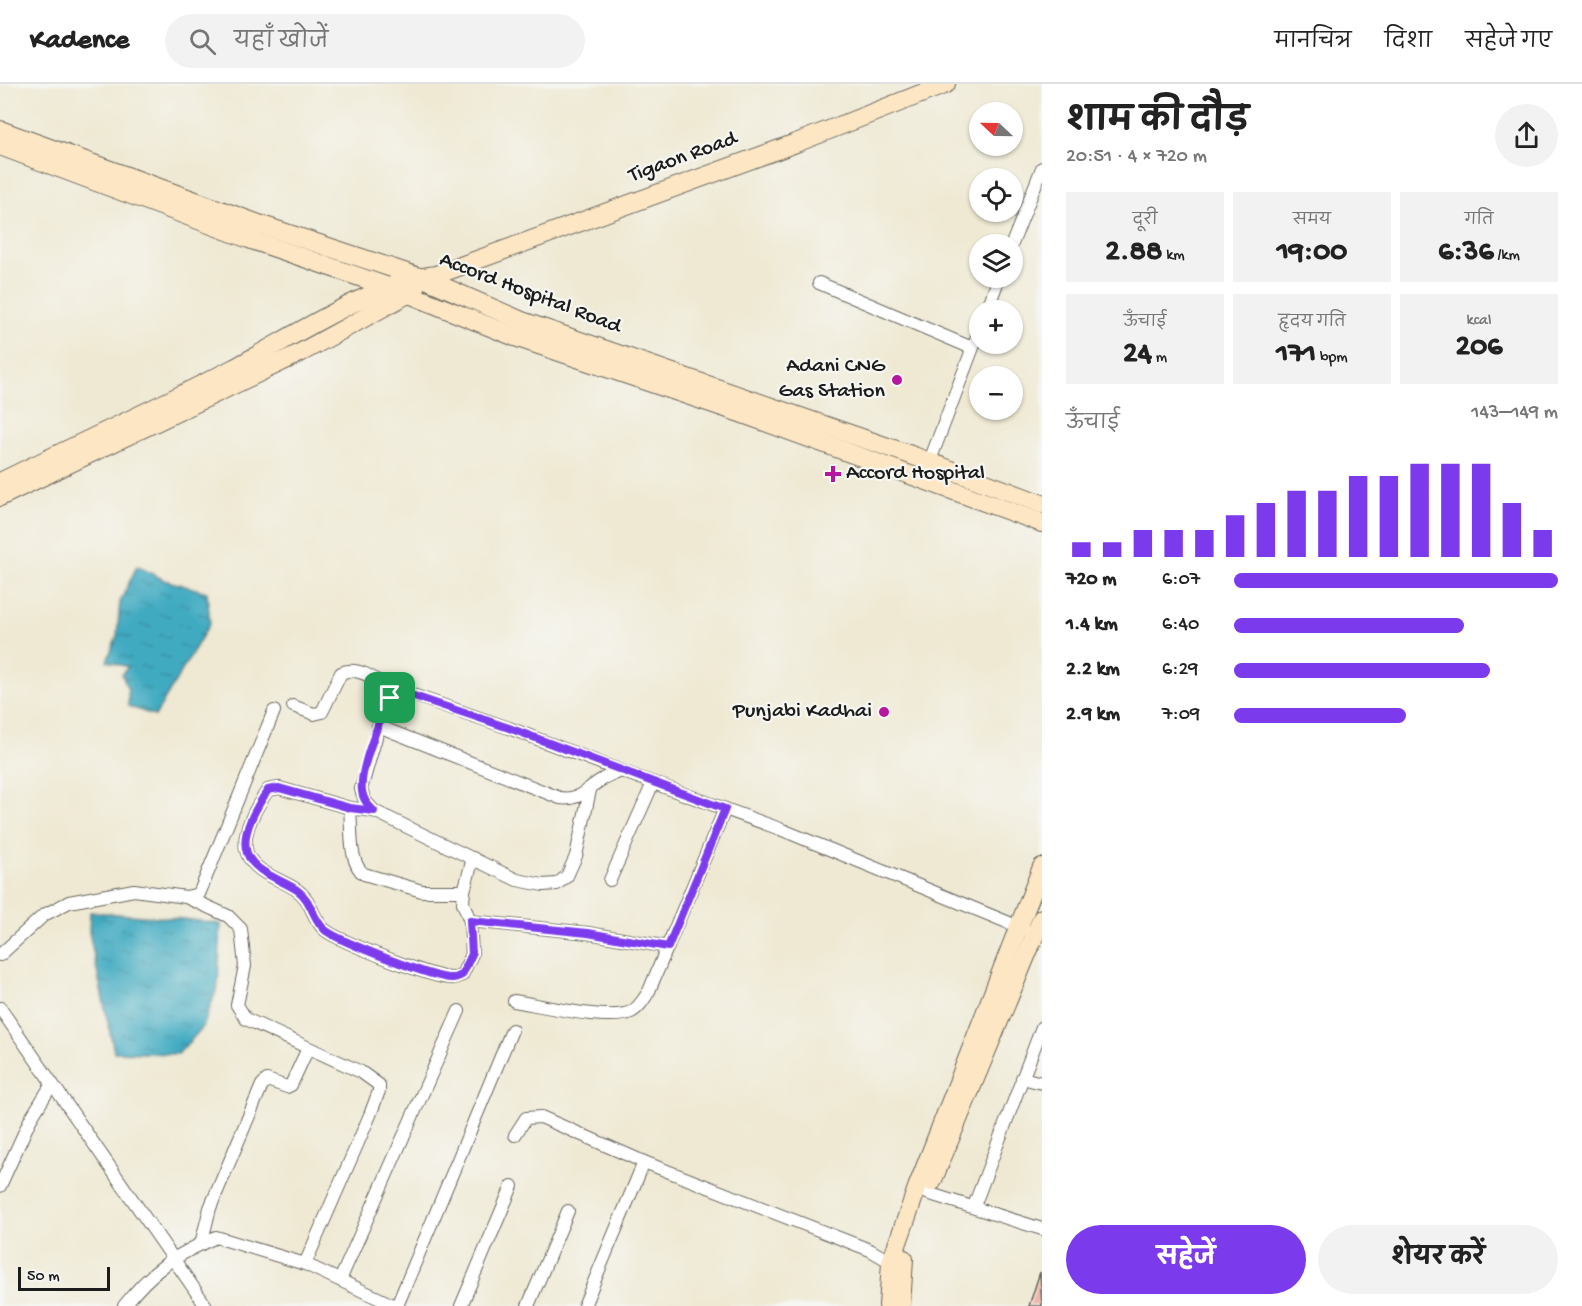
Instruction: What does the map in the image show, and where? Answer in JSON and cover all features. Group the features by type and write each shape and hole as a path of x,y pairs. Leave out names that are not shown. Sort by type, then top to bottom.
{"street":[{"name":"Tigaon Road","path":"400,291 428,278 796,143 946,84"},
{"name":"Accord Hospital Road","path":"0,130 256,222 428,278 522,321 929,462 1042,504"},
{"path":"0,146 249,239 400,291 514,337 743,414 1042,524"},
{"path":"1016,234 1042,168"},
{"path":"819,283 969,347"},
{"path":"0,482 232,369 358,302 400,291"},
{"path":"0,497 300,353 400,291"},
{"path":"929,462 970,354"},
{"path":"293,706 314,714 322,712 341,673 347,670 361,673 397,694 416,696 725,809 1018,926 1035,935"},
{"path":"374,811 365,801 361,789 385,706 390,698 397,694"},
{"path":"186,897 199,894 202,889 274,711"},
{"path":"378,726 560,798 571,799 590,790 603,778 621,771"},
{"path":"610,880 653,783"},
{"path":"473,858 464,891 464,903 470,921 472,954 462,975 453,978 432,974 338,939 316,920 309,902 298,891 266,873 250,860 245,850 247,829 268,790 279,788 350,808 374,811 473,858 517,880 543,885 556,884 567,876 576,856 590,790"},
{"path":"350,808 355,857 359,871 422,891 464,891"},
{"path":"513,1001 613,1017 631,1012 641,1004 668,947 725,809"},
{"path":"888,1306 891,1262 917,1188 1042,867"},
{"path":"0,954 44,915 69,902 134,890 186,897 228,916 242,929 245,966 237,1005 246,1019 375,1081 379,1090 305,1263"},
{"path":"901,1306 904,1255 927,1192 1042,918"},
{"path":"470,921 588,933 668,947"},
{"path":"0,1008 208,1306"},
{"path":"340,1280 459,1011"},
{"path":"974,1206 1022,1078 1039,1042 1042,1027"},
{"path":"124,1306 138,1288 172,1257 216,1237 305,1263 396,1306 512,1030"},
{"path":"201,1244 204,1225 217,1189 262,1085 267,1080 287,1087 291,1085 308,1048"},
{"path":"1022,1078 1042,1083"},
{"path":"0,1186 30,1119 52,1084"},
{"path":"515,1135 526,1118 541,1117 644,1162 870,1250 891,1262"},
{"path":"584,1306 644,1162"},
{"path":"461,1306 512,1186"},
{"path":"927,1192 1042,1228"},
{"path":"528,1306 568,1211"}],"water":[{"path":"137,566 164,580 207,592 210,623 155,716 128,706 128,690 122,674 128,667 107,661 117,636 120,602"},
{"path":"90,912 221,924 218,985 203,1027 178,1054 114,1052 89,932"}],"building":[{"path":"1040,1272 1042,1306 1029,1306"}],"place":[{"name":"Adani CNG Gas Station","path":"897,380"},
{"name":"Accord Hospital","path":"833,474"},
{"name":"Punjabi Kadhai","path":"884,712"}],"route":[{"path":"405,693 416,696 509,728 725,809 668,947 588,933 470,921 472,954 462,975 453,978 432,974 338,939 325,930 316,920 309,902 298,891 266,873 250,860 245,850 247,829 268,790 279,788 350,808 374,811 365,801 361,789 375,737 390,698 405,693"}]}
